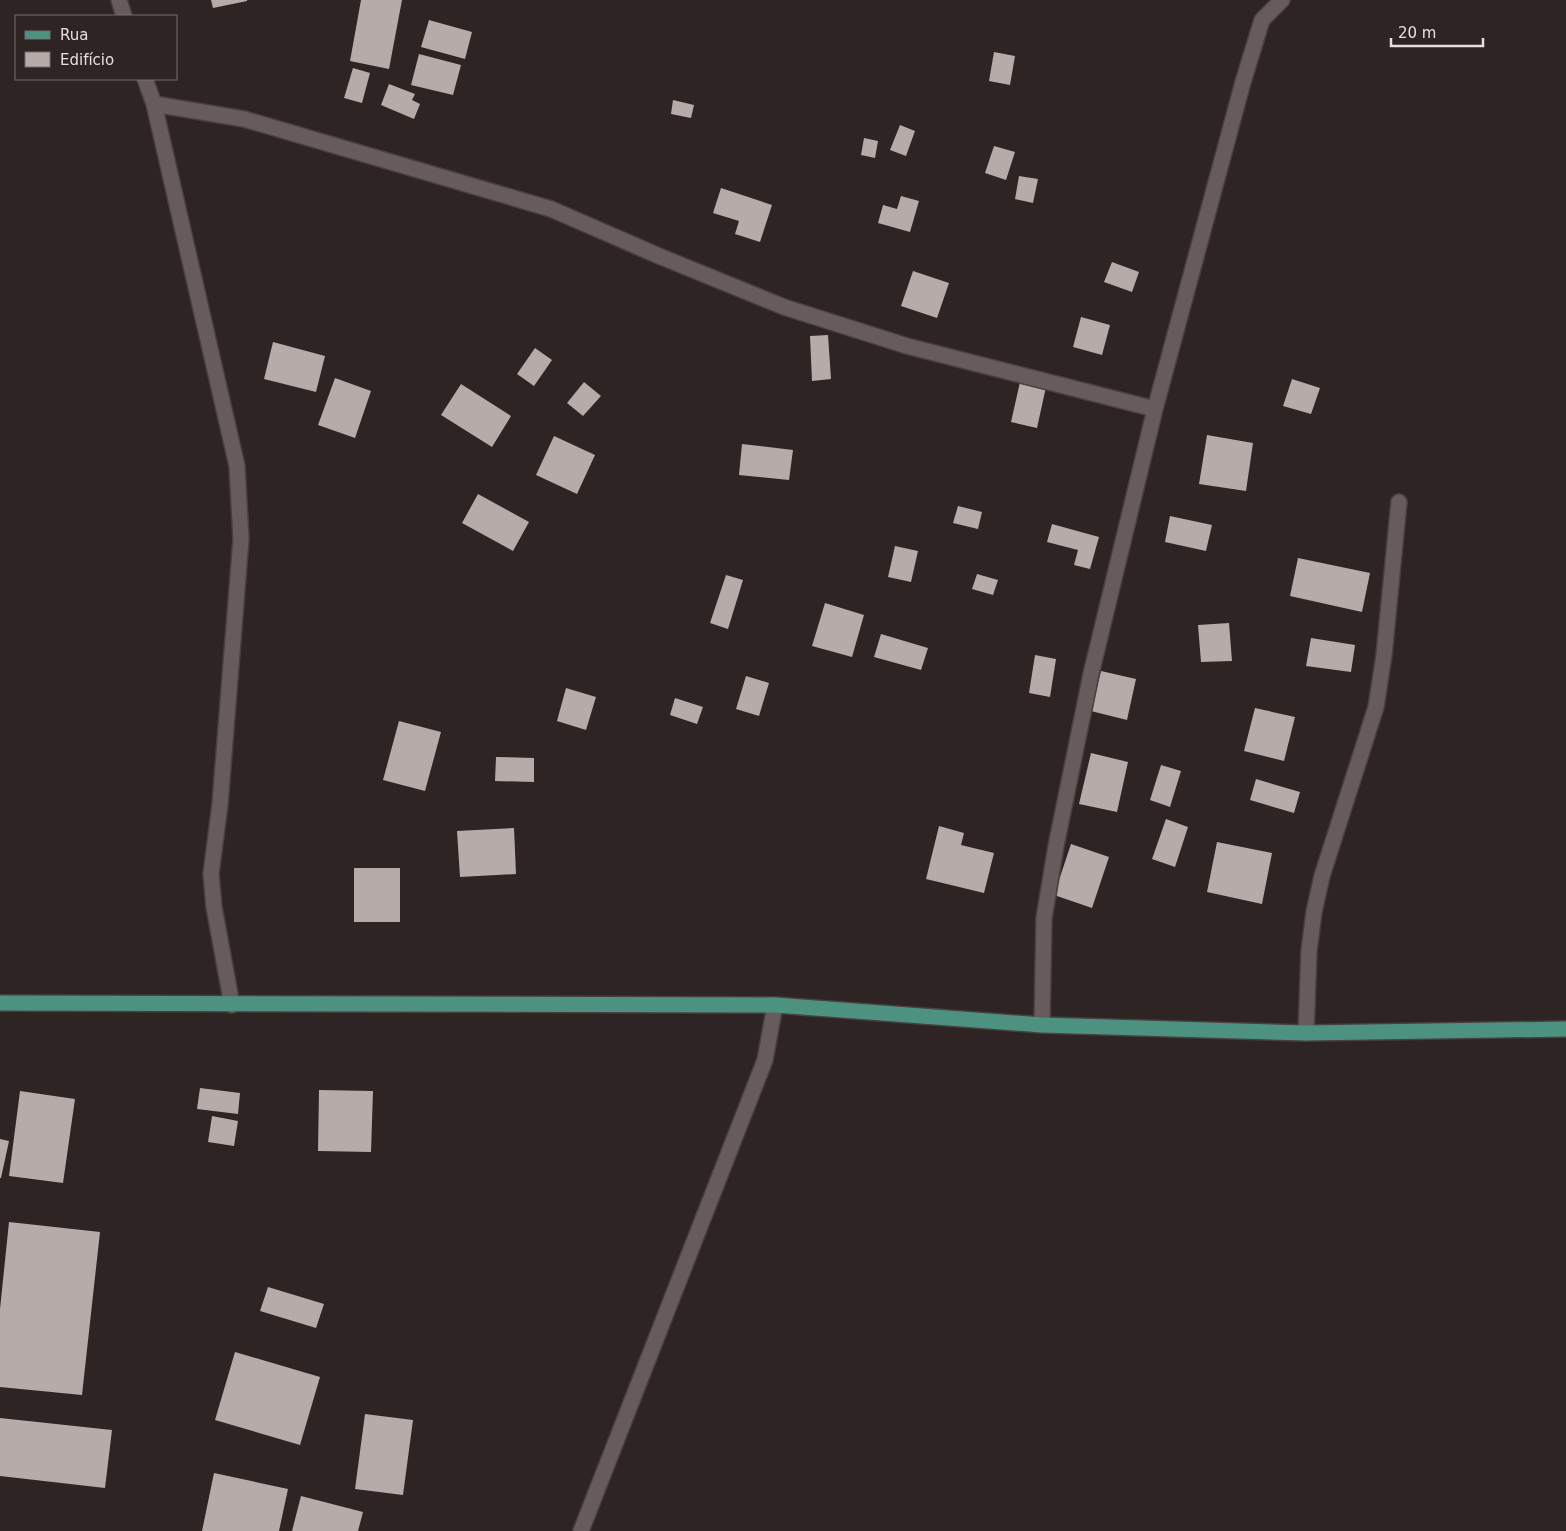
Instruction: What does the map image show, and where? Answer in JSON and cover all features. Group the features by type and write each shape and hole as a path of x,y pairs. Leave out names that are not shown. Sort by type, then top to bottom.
{"main road":[{"path":"0,1003 775,1005 1042,1025 1306,1033 1566,1029"}],"street":[{"path":"118,0 124,15"},
{"path":"1042,1025 1044,918 1056,846 1091,674 1155,408 1219,167 1262,20 1282,0"},
{"path":"145,80 154,104 237,466 241,539 220,804 211,874 214,907 232,1005"},
{"path":"154,104 244,119 551,209 659,256 784,306 908,346 1155,408"},
{"path":"1306,1033 1309,951 1314,912 1322,876 1376,708 1384,655 1399,502"},
{"path":"581,1531 765,1060 775,1005"}],"building":[{"path":"211,0 247,0 247,1 213,8"},
{"path":"361,0 402,0 389,69 350,61"},
{"path":"429,20 472,32 465,59 421,47"},
{"path":"994,52 1015,56 1010,85 989,81"},
{"path":"419,54 461,65 453,95 411,85"},
{"path":"353,68 370,73 362,103 344,98"},
{"path":"389,84 415,94 412,100 420,104 414,119 381,105"},
{"path":"673,100 694,105 691,118 671,114"},
{"path":"900,125 915,131 906,156 890,150"},
{"path":"864,138 878,141 875,158 861,155"},
{"path":"994,146 1015,152 1006,180 985,173"},
{"path":"1019,176 1038,179 1033,203 1015,199"},
{"path":"721,188 772,205 760,242 735,234 739,221 713,213"},
{"path":"901,196 919,201 910,232 878,223 883,205 897,209"},
{"path":"1112,262 1139,272 1132,292 1104,282"},
{"path":"913,271 949,283 937,318 901,306"},
{"path":"1081,317 1110,325 1102,355 1073,347"},
{"path":"828,335 831,379 812,381 810,336"},
{"path":"273,342 325,356 316,392 264,379"},
{"path":"535,348 552,360 534,386 517,374"},
{"path":"335,378 371,391 355,438 318,425"},
{"path":"1292,379 1320,388 1311,414 1283,406"},
{"path":"584,382 601,396 583,416 567,403"},
{"path":"1020,382 1046,387 1037,428 1011,422"},
{"path":"461,384 511,416 492,447 441,415"},
{"path":"1207,435 1253,443 1246,491 1199,484"},
{"path":"554,436 595,455 577,494 536,475"},
{"path":"742,444 793,450 789,480 739,475"},
{"path":"478,494 529,522 513,551 462,523"},
{"path":"958,506 982,512 978,529 953,523"},
{"path":"1170,516 1212,525 1206,551 1165,542"},
{"path":"1052,524 1099,537 1090,569 1074,565 1078,550 1047,542"},
{"path":"895,546 918,551 911,582 888,577"},
{"path":"1298,558 1370,573 1362,612 1290,596"},
{"path":"977,574 998,580 993,595 972,589"},
{"path":"726,575 743,580 728,629 710,623"},
{"path":"825,603 864,615 852,657 812,646"},
{"path":"1229,623 1232,661 1201,662 1198,625"},
{"path":"881,634 928,648 921,670 874,657"},
{"path":"1311,638 1355,645 1351,672 1306,666"},
{"path":"1035,655 1056,659 1050,697 1029,693"},
{"path":"1101,671 1136,679 1127,720 1091,711"},
{"path":"746,676 769,683 759,716 736,709"},
{"path":"566,688 596,697 586,730 557,721"},
{"path":"675,698 703,707 697,724 670,715"},
{"path":"1255,708 1295,717 1284,761 1244,751"},
{"path":"399,721 441,732 425,791 383,780"},
{"path":"1091,753 1128,762 1117,812 1079,804"},
{"path":"496,757 534,758 534,782 495,781"},
{"path":"1161,765 1181,771 1170,807 1150,800"},
{"path":"1256,779 1300,792 1294,813 1250,800"},
{"path":"1166,819 1188,827 1175,867 1152,859"},
{"path":"939,826 964,833 961,845 994,853 984,893 926,879"},
{"path":"514,828 516,874 460,877 457,831"},
{"path":"1217,842 1272,853 1262,904 1207,892"},
{"path":"1071,844 1109,857 1092,908 1054,895"},
{"path":"354,868 400,868 400,922 354,922"},
{"path":"200,1088 240,1093 238,1114 197,1109"},
{"path":"319,1090 373,1091 371,1152 318,1151"},
{"path":"20,1091 75,1099 63,1183 9,1176"},
{"path":"212,1116 238,1121 234,1146 208,1142"},
{"path":"0,1139 9,1141 1,1178 0,1178"},
{"path":"9,1222 100,1232 82,1395 0,1387 0,1309"},
{"path":"268,1287 324,1304 316,1328 260,1311"},
{"path":"235,1352 320,1377 300,1445 215,1420"},
{"path":"365,1414 413,1420 403,1495 355,1489"},
{"path":"0,1418 112,1430 105,1488 0,1476"},
{"path":"214,1473 288,1489 279,1531 202,1531"},
{"path":"301,1496 363,1512 358,1531 292,1531"}]}
